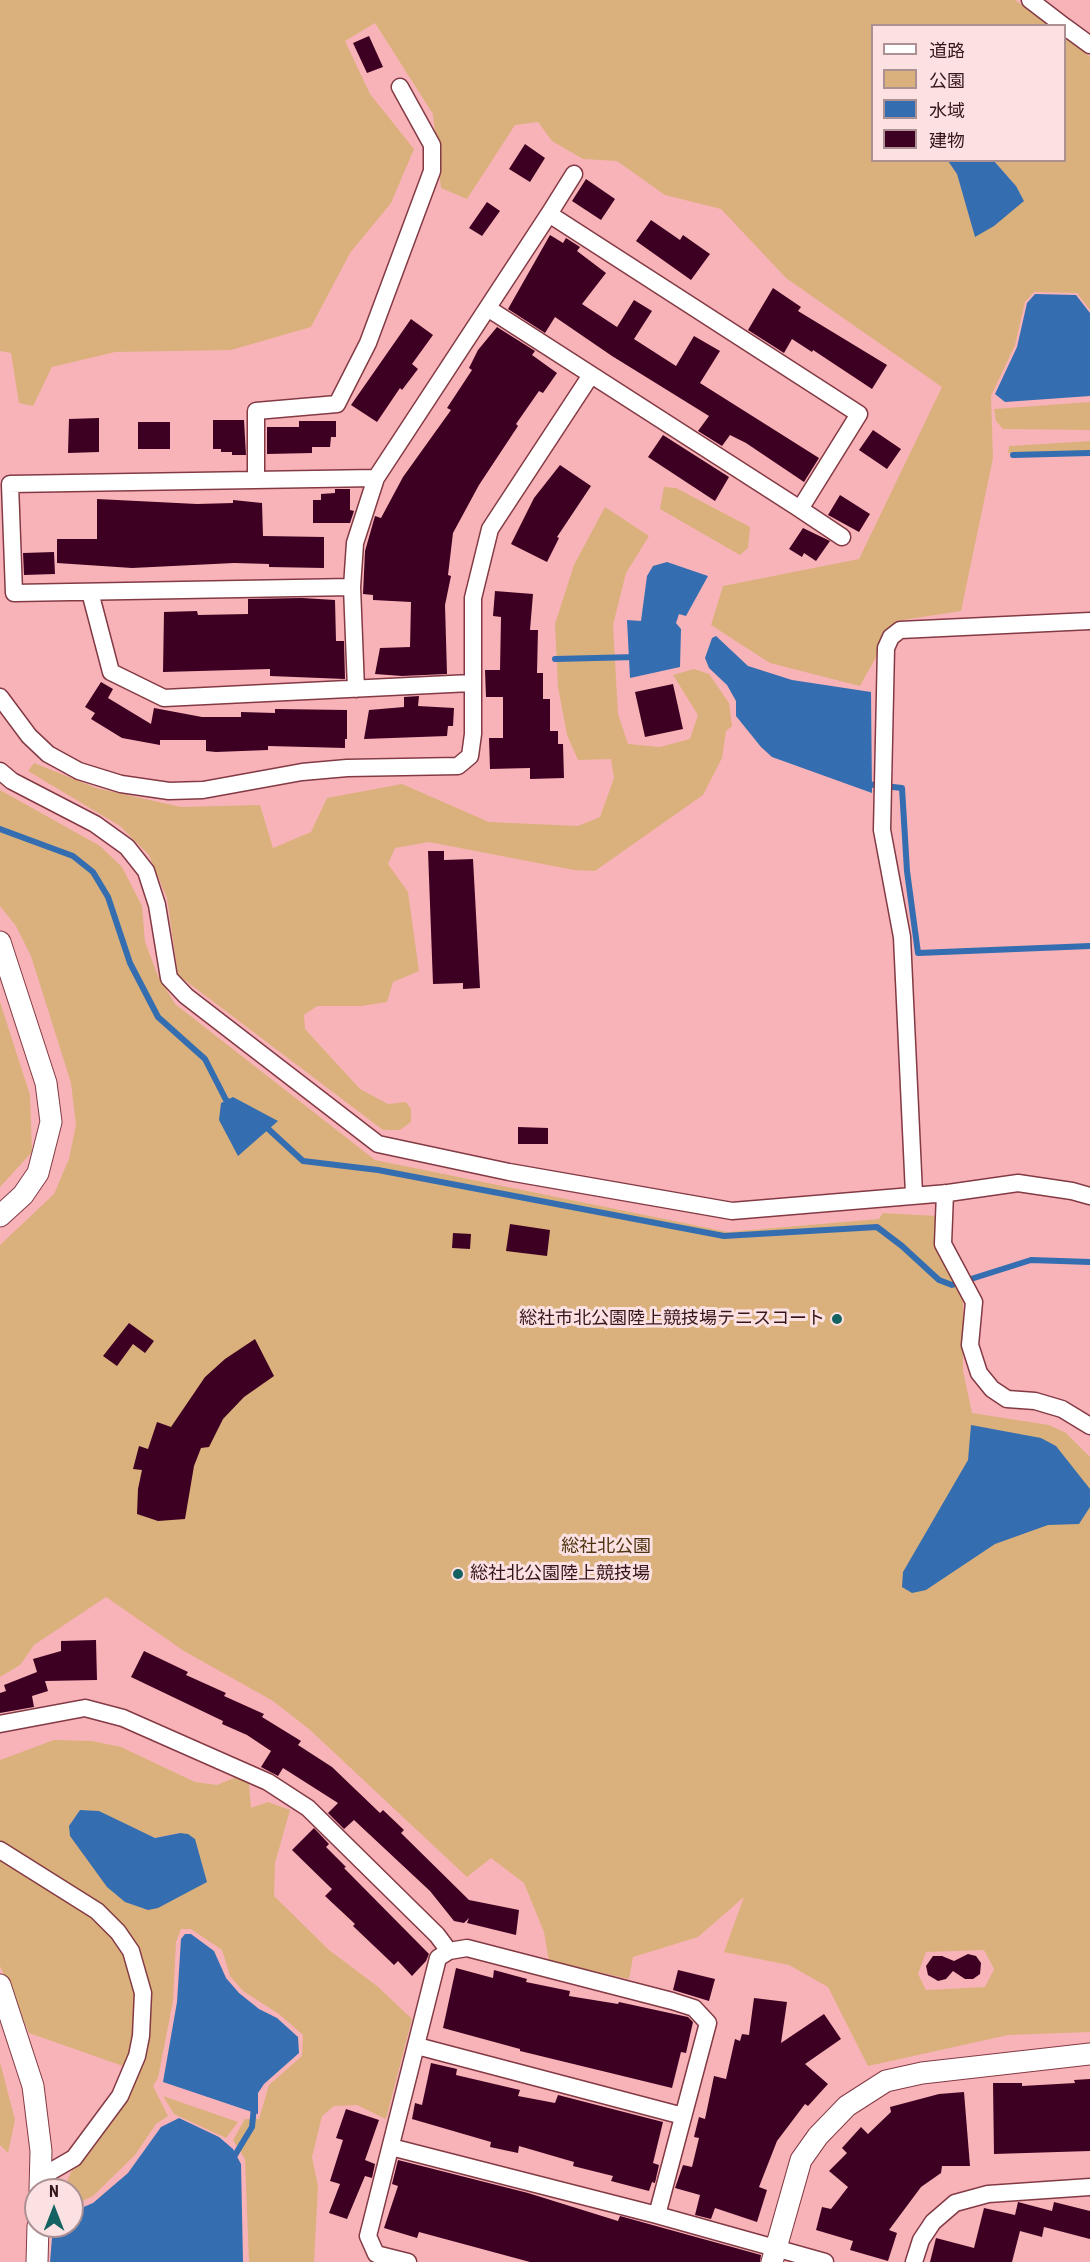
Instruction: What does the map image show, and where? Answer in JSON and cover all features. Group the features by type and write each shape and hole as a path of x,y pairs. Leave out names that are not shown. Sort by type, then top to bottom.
{"street":[{"path":"1030,0 1061,24"},
{"path":"1066,27 1090,45"},
{"path":"256,480 256,411 337,404 368,343 428,182 432,171 432,145 400,87"},
{"path":"356,689 351,587 355,543 376,478 489,309 574,174"},
{"path":"549,214 859,414 800,509"},
{"path":"489,309 842,537"},
{"path":"0,697 28,736 48,754 79,771 121,783 169,791 203,790 302,772 347,768 458,766 471,756 473,598 490,529 591,375"},
{"path":"351,587 14,592 10,484 376,478"},
{"path":"90,592 111,672 164,698 471,683"},
{"path":"914,1194 902,937 882,830 885,648 891,637 900,630 1090,621"},
{"path":"0,771 12,781 95,824 127,847 146,871 158,905 169,978 186,996 378,1144 509,1172 732,1211 945,1193 1018,1183 1090,1196"},
{"path":"0,942 46,1083 51,1122 43,1158 35,1179 23,1196 0,1216"},
{"path":"945,1193 943,1244 974,1302 969,1333 972,1358 992,1389 1007,1400 1035,1401 1062,1409 1090,1426"},
{"path":"0,1724 85,1708 123,1718 268,1782 308,1808 436,1935 449,1951"},
{"path":"0,1850 97,1911 118,1932 131,1952 143,1993 137,2056 120,2096 74,2158 48,2178"},
{"path":"408,2262 376,2254 368,2236 438,1958 449,1951 467,1948 694,2008 708,2024 657,2216"},
{"path":"0,1986 33,2086 41,2151 41,2178"},
{"path":"417,2046 683,2116"},
{"path":"774,2255 801,2160 818,2136 847,2106 886,2081 922,2073 1090,2054"},
{"path":"391,2147 657,2216 774,2255 825,2262"},
{"path":"914,2262 921,2240 933,2222 956,2203 988,2194 1090,2187"},
{"path":"36,2262 37,2238"}],"green space":[{"path":"0,0 1015,0 1048,24 871,24 871,162 949,162 957,173 975,236 1016,186 995,162 1066,162 1066,38 1090,57 1090,310 1077,293 1034,292 1025,302 1015,345 991,396 993,458 961,611 896,621 860,686 770,663 711,625 723,586 859,559 942,387 786,278 721,209 665,195 617,161 583,159 552,141 538,122 515,125 467,199 441,188 433,114 375,23 345,41 370,94 414,149 391,203 350,253 311,327 231,350 115,352 52,367 33,406 19,403 11,353 0,351"},
{"path":"1090,402 1090,430 1003,429 996,421 994,409"},
{"path":"1090,441 1090,451 1008,453 1009,446"},
{"path":"664,487 676,488 750,527 748,548 740,555 660,509"},
{"path":"605,507 649,536 626,573 613,625 618,714 628,744 660,747 690,739 698,715 673,675 694,669 709,674 729,703 732,726 726,731 722,758 703,795 595,871 574,870 429,842 395,848 388,864 408,892 419,971 393,982 387,1002 361,1006 317,1006 304,1015 305,1029 360,1089 388,1104 406,1102 411,1109 411,1122 400,1130 383,1130 178,975 167,898 149,855 120,826 28,771 34,763 96,788 181,807 260,805 273,848 311,832 327,798 402,784 489,822 578,826 600,817 614,778 611,759 578,760 567,735 558,687 555,624 574,565"},
{"name":"総社北公園","path":"0,790 100,846 122,867 142,906 145,942 158,976 175,1004 375,1160 728,1232 879,1219 883,1213 937,1216 963,1292 963,1371 972,1413 1049,1425 1066,1433 1090,1457 1090,2032 1008,2035 868,2066 828,1987 789,1965 724,1952 744,1897 698,1937 633,1957 629,1979 549,1961 544,1932 524,1883 491,1858 467,1877 309,1729 273,1701 184,1651 106,1597 34,1645 20,1665 0,1677 0,1245 54,1194 69,1159 76,1125 71,1083 31,956 16,926 0,906","holes":["984,1950 994,1969 985,1987 926,1990 918,1974 926,1952"]},
{"path":"0,1002 30,1095 32,1152 0,1187"},
{"path":"54,1740 92,1741 121,1747 195,1782 217,1785 236,1777 249,1784 251,1808 268,1802 290,1810 275,1863 274,1896 329,1950 377,1986 412,2019 386,2119 357,2105 334,2106 322,2116 312,2157 318,2186 314,2262 249,2262 245,2159 233,2140 245,2119 259,2119 269,2085 302,2056 303,2035 279,2014 243,1991 230,1976 222,1950 191,1929 181,1929 176,1942 173,2001 158,2078 153,2086 168,2116 156,2124 135,2155 93,2196 84,2200 84,2178 68,2178 71,2172 95,2146 127,2101 140,2072 29,2033 0,1966 0,1760","holes":["179,1833 107,1887 146,1835 155,1838"]},
{"path":"0,2062 15,2120 8,2153 0,2145"},
{"path":"163,2096 238,2122 226,2138 174,2114"}],"water":[{"path":"949,162 995,162 1016,186 1024,201 994,226 975,237 957,174"},
{"path":"1035,294 1076,295 1090,313 1090,396 1005,402 995,394 1017,347 1027,303"},
{"path":"667,562 708,576 686,616 679,614 676,623 681,629 680,667 630,678 627,620 641,621 647,576 653,566"},
{"path":"716,636 748,666 792,680 871,692 872,793 772,757 761,747 736,716 736,701 727,685 709,668 705,658 712,638"},
{"path":"233,1097 278,1121 238,1156 219,1120 221,1103"},
{"path":"971,1425 1041,1438 1056,1446 1090,1489 1090,1507 1079,1524 1048,1525 995,1544 926,1590 912,1593 902,1587 903,1572 968,1460"},
{"path":"80,1810 99,1811 155,1838 180,1833 188,1834 195,1839 207,1882 158,1908 148,1910 125,1902 107,1887 70,1836 69,1826"},
{"path":"185,1934 191,1934 214,1951 226,1978 239,1993 259,2009 277,2018 298,2037 299,2053 264,2084 258,2093 258,2114 163,2082 177,2002 181,1939"},
{"path":"179,2118 219,2137 233,2149 241,2164 243,2262 50,2262 52,2238 84,2238 84,2207 93,2203 128,2173 161,2127"}],"building":[{"path":"369,36 383,67 367,73 353,43"},
{"path":"525,144 545,158 530,182 509,169"},
{"path":"586,179 615,199 601,220 572,201"},
{"path":"487,202 500,211 482,236 469,228"},
{"path":"651,220 680,240 683,235 710,254 691,280 636,241"},
{"path":"550,235 563,243 566,238 580,247 577,251 606,273 582,304 617,327 634,300 652,311 634,339 676,366 694,336 720,351 700,383 819,458 804,482 746,443 730,435 722,446 698,431 709,416 612,356 555,317 545,333 508,309"},
{"path":"773,288 801,307 798,311 887,365 872,389 813,350 812,352 792,339 784,353 748,330"},
{"path":"411,319 433,335 412,364 418,369 402,390 400,388 377,422 351,405"},
{"path":"497,327 535,351 532,355 557,373 543,393 539,391 516,424 518,426 479,485 453,533 448,575 451,576 445,605 447,674 402,676 375,674 380,648 410,647 411,602 373,600 373,595 363,594 365,551 375,516 381,518 403,477 451,410 447,408 472,370 469,368 478,350"},
{"path":"99,418 99,452 68,453 69,419"},
{"path":"213,420 244,420 246,455 232,455 232,452 213,449"},
{"path":"299,421 336,421 336,437 331,437 330,447 312,447 312,453 267,454 267,427 299,427"},
{"path":"138,422 170,422 170,449 138,449"},
{"path":"873,430 901,449 887,469 859,450"},
{"path":"663,435 729,477 715,501 648,457"},
{"path":"560,465 591,486 557,537 559,538 547,562 511,544 534,498"},
{"path":"335,489 350,489 350,510 354,511 350,523 313,523 313,500 321,500 321,494 335,493"},
{"path":"840,495 870,514 859,532 828,515"},
{"path":"97,499 197,504 233,503 233,500 262,503 263,536 324,537 324,568 269,567 269,564 234,563 132,568 57,563 57,539 97,539"},
{"path":"803,528 830,541 816,561 804,553 802,557 789,549"},
{"path":"54,552 55,574 24,575 23,553"},
{"path":"495,591 533,594 530,630 538,630 537,673 543,673 543,699 550,699 550,731 558,731 558,744 563,744 564,778 530,779 530,768 490,769 489,738 503,738 503,697 486,697 485,670 500,670 501,617 493,616"},
{"path":"248,599 335,600 336,641 344,641 345,679 270,676 270,669 163,672 164,612 197,611 198,615 248,614"},
{"path":"101,682 113,689 108,698 151,724 154,708 202,717 241,717 241,712 275,713 275,709 347,710 345,748 268,746 268,750 216,752 206,751 206,740 160,740 160,745 122,738 91,719 95,713 85,707"},
{"path":"673,684 683,729 645,737 635,692"},
{"path":"419,696 418,706 454,708 453,726 448,726 447,736 364,739 369,710 404,707 404,697"},
{"path":"428,851 444,851 444,860 473,859 480,988 463,989 463,983 433,984"},
{"path":"518,1127 548,1128 548,1144 518,1144"},
{"path":"510,1224 550,1230 547,1256 506,1251"},
{"path":"453,1233 471,1234 470,1249 452,1248"},
{"path":"129,1323 154,1341 145,1353 133,1344 117,1366 103,1356"},
{"path":"255,1339 274,1376 244,1397 223,1419 209,1447 201,1448 194,1466 185,1519 158,1521 137,1514 138,1489 142,1470 133,1469 139,1446 148,1449 157,1422 171,1427 205,1377 225,1359"},
{"path":"96,1640 97,1680 45,1681 48,1691 32,1696 34,1707 0,1713 0,1693 6,1691 4,1685 37,1672 33,1659 61,1651 61,1641"},
{"path":"144,1651 188,1672 186,1675 226,1693 224,1696 264,1714 262,1717 301,1741 298,1745 332,1767 380,1813 383,1810 404,1830 401,1833 469,1900 519,1910 516,1935 467,1923 469,1918 464,1923 454,1921 430,1891 354,1820 344,1829 328,1813 338,1803 283,1768 278,1776 261,1767 271,1751 247,1735 222,1724 223,1721 131,1677"},
{"path":"314,1828 329,1844 326,1847 346,1867 344,1868 429,1954 426,1961 412,1976 398,1961 394,1965 353,1926 355,1924 325,1896 332,1889 292,1850"},
{"path":"968,1954 976,1956 981,1963 980,1974 973,1979 965,1979 953,1971 946,1979 938,1981 928,1975 926,1966 933,1956 942,1956 954,1961"},
{"path":"456,1968 493,1978 494,1970 527,1979 526,1982 570,1991 569,1996 618,2004 619,2002 688,2017 693,2022 686,2053 681,2052 672,2088 520,2051 520,2049 443,2028"},
{"path":"678,1970 715,1979 709,2001 673,1990"},
{"path":"754,1998 787,2002 781,2043 824,2014 841,2039 805,2064 828,2084 808,2106 805,2104 777,2141 759,2187 767,2190 757,2222 715,2208 711,2219 695,2215 700,2195 675,2188 683,2165 692,2167 699,2138 694,2137 699,2117 705,2119 714,2076 726,2079 735,2039 740,2041 742,2034 749,2035"},
{"path":"431,2063 457,2069 456,2075 520,2090 518,2096 555,2103 558,2095 663,2122 653,2163 659,2165 655,2183 652,2182 649,2191 611,2181 613,2176 573,2166 574,2162 519,2146 518,2153 490,2147 491,2142 412,2119 415,2103 422,2105"},
{"path":"1090,2079 1090,2151 994,2154 993,2083 1022,2083 1022,2086 1075,2083 1074,2080"},
{"path":"964,2092 970,2166 942,2166 941,2173 921,2187 889,2230 897,2233 888,2261 850,2250 853,2241 816,2230 822,2207 831,2209 848,2187 829,2171 847,2153 842,2148 861,2127 868,2134 891,2112 890,2107 939,2094"},
{"path":"346,2109 379,2120 365,2160 375,2164 372,2178 365,2176 347,2219 329,2213 340,2184 330,2181 343,2140 336,2138"},
{"path":"398,2160 528,2193 618,2221 620,2216 761,2255 760,2262 530,2262 419,2232 417,2238 384,2228 398,2186 392,2184"},
{"path":"1018,2202 1052,2211 1054,2202 1090,2211 1090,2239 1044,2227 1042,2237 1020,2231 1012,2262 930,2262 936,2238 974,2248 984,2208 1015,2215"}],"waterway":[{"path":"1013,455 1090,453"},
{"path":"555,659 636,657"},
{"path":"866,784 902,788 907,871 918,953 1090,946"},
{"path":"0,829 73,856 93,872 108,897 130,963 158,1017 205,1059 226,1100 233,1104"},
{"path":"264,1125 303,1161 378,1170 724,1236 877,1227 902,1246 939,1280 952,1285 1031,1260 1090,1262"},
{"path":"232,2160 252,2127 254,2107"}],"place":[{"name":"総社市北公園陸上競技場テニスコート","path":"837,1319"},
{"name":"総社北公園陸上競技場","path":"458,1574"}]}
